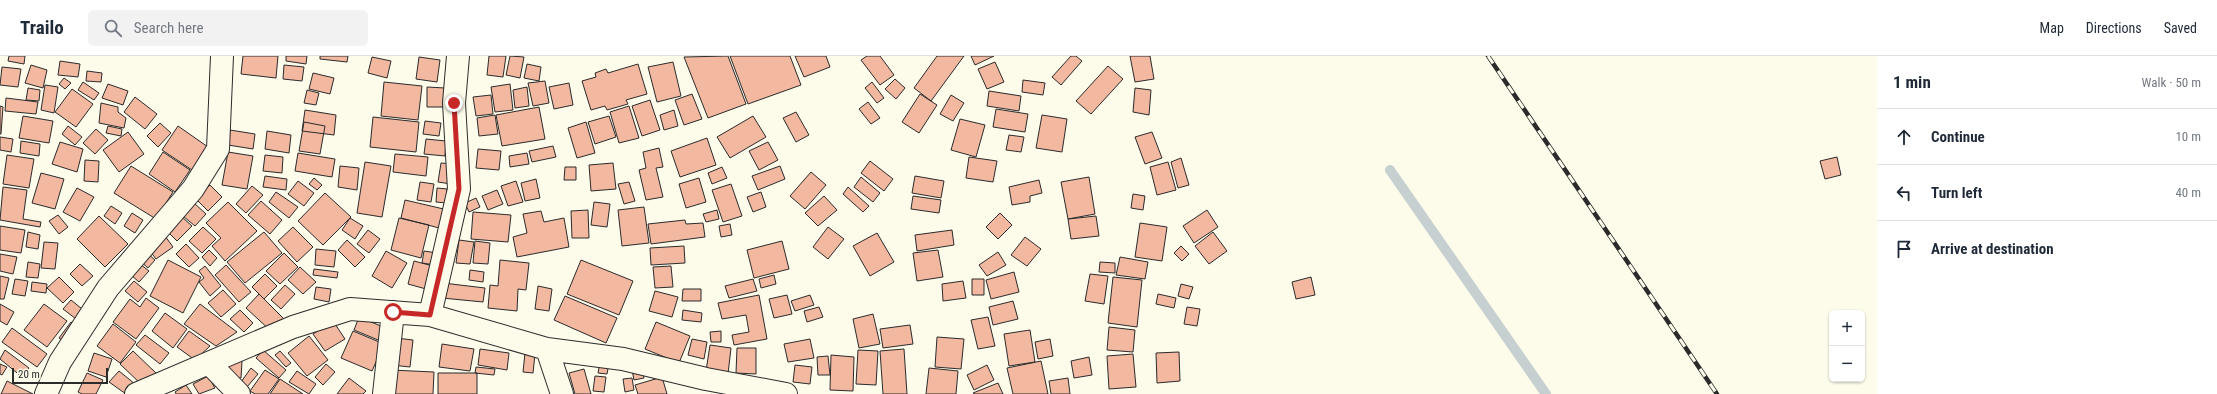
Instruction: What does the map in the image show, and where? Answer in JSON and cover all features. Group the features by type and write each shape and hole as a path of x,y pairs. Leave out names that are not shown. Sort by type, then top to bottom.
{"street":[{"path":"46,394 60,362 108,288 193,188 218,149 222,56"},
{"path":"430,315 459,189 454,103 458,56"},
{"path":"136,394 293,327 350,309 430,315 547,349 624,359 706,379 786,394"},
{"path":"384,394 393,312"},
{"path":"547,349 562,394"},
{"path":"209,363 239,394"}],"building":[{"path":"9,56 25,56 24,64 8,61"},
{"path":"243,56 278,56 276,78 241,74"},
{"path":"286,56 307,56 306,64 286,61"},
{"path":"320,56 348,56 347,62 320,59"},
{"path":"489,56 506,56 503,77 487,75"},
{"path":"510,56 524,57 520,78 506,75"},
{"path":"728,56 746,104 708,118 684,57"},
{"path":"730,56 790,56 801,85 748,104"},
{"path":"795,56 826,56 830,67 804,77"},
{"path":"867,56 880,56 894,75 880,85 861,60"},
{"path":"937,56 964,56 931,101 914,88"},
{"path":"971,56 994,56 975,65"},
{"path":"1071,56 1076,56 1082,61 1061,85 1052,77"},
{"path":"1130,56 1150,56 1154,79 1135,82"},
{"path":"372,57 391,61 387,78 368,73"},
{"path":"419,57 440,60 437,82 416,79"},
{"path":"60,61 80,64 78,77 58,75"},
{"path":"673,62 681,96 657,102 648,67"},
{"path":"995,62 1004,82 987,89 978,69"},
{"path":"527,64 541,67 539,81 524,78"},
{"path":"638,64 647,94 626,100 628,104 607,110 605,106 591,110 582,81 596,77 595,73 606,69 608,73"},
{"path":"31,65 47,70 43,88 25,83"},
{"path":"284,65 304,67 302,81 283,79"},
{"path":"1108,66 1123,79 1091,114 1076,101"},
{"path":"2,67 21,69 18,87 0,85"},
{"path":"87,71 102,73 101,82 86,81"},
{"path":"313,73 334,78 330,94 309,89"},
{"path":"64,78 71,83 65,89 59,84"},
{"path":"895,79 905,88 896,99 885,89"},
{"path":"1023,80 1045,83 1043,95 1022,92"},
{"path":"545,81 549,103 533,106 528,83"},
{"path":"83,82 99,93 94,100 78,90"},
{"path":"384,82 422,86 418,120 381,116"},
{"path":"872,82 884,98 877,103 865,88"},
{"path":"569,83 573,105 554,109 549,87"},
{"path":"108,84 128,91 123,105 102,98"},
{"path":"510,84 513,110 495,112 491,87"},
{"path":"45,85 58,87 54,113 41,110"},
{"path":"427,87 445,88 445,107 427,107"},
{"path":"527,87 529,106 515,108 513,90"},
{"path":"28,88 40,90 39,101 26,100"},
{"path":"1135,88 1151,90 1149,115 1133,112"},
{"path":"72,89 93,104 76,127 55,112"},
{"path":"307,90 319,93 316,105 304,103"},
{"path":"989,91 1021,96 1019,111 987,106"},
{"path":"692,94 702,119 684,125 675,100"},
{"path":"920,94 937,105 919,133 902,122"},
{"path":"491,95 493,114 476,116 473,97"},
{"path":"951,95 964,103 953,121 940,114"},
{"path":"135,97 157,114 145,129 124,112"},
{"path":"6,98 38,102 36,114 5,111"},
{"path":"650,100 660,130 642,136 632,106"},
{"path":"868,102 880,118 871,124 859,109"},
{"path":"101,103 118,107 118,112 126,118 124,128 99,123"},
{"path":"0,106 3,107 1,134 0,134"},
{"path":"629,106 639,138 619,143 610,112"},
{"path":"539,107 545,139 502,146 496,115"},
{"path":"996,109 1028,114 1025,132 993,127"},
{"path":"305,110 336,115 334,135 302,131"},
{"path":"674,110 678,126 664,130 660,115"},
{"path":"796,112 809,135 796,142 783,118"},
{"path":"495,115 498,134 479,136 477,118"},
{"path":"1042,115 1067,119 1062,152 1036,148"},
{"path":"23,116 53,121 49,143 19,138"},
{"path":"609,116 616,137 595,144 588,122"},
{"path":"753,116 766,137 730,158 717,137"},
{"path":"373,117 419,122 416,152 370,147"},
{"path":"960,119 985,125 976,157 951,150"},
{"path":"425,121 441,123 439,136 423,134"},
{"path":"304,122 325,126 320,154 299,151"},
{"path":"586,122 595,153 577,158 568,128"},
{"path":"160,123 171,133 158,147 147,136"},
{"path":"68,126 82,137 75,145 62,134"},
{"path":"108,126 122,129 121,136 106,133"},
{"path":"178,126 208,147 192,170 162,150"},
{"path":"96,129 108,140 95,154 83,143"},
{"path":"230,130 255,134 253,149 228,145"},
{"path":"267,131 291,135 289,153 265,149"},
{"path":"128,132 144,154 119,172 103,150"},
{"path":"1152,132 1162,158 1145,164 1135,137"},
{"path":"1009,135 1024,137 1021,152 1006,150"},
{"path":"0,137 13,139 11,152 0,150"},
{"path":"707,138 716,165 680,177 671,151"},
{"path":"426,139 446,141 445,156 424,154"},
{"path":"21,141 40,144 39,156 20,153"},
{"path":"60,142 83,149 77,172 52,164"},
{"path":"768,142 778,160 759,170 749,151"},
{"path":"553,146 556,157 532,162 529,151"},
{"path":"659,148 663,167 656,168 663,197 646,200 639,170 646,168 643,152"},
{"path":"478,149 501,151 499,170 476,168"},
{"path":"163,152 190,170 175,192 149,174"},
{"path":"228,152 253,156 247,189 222,185"},
{"path":"298,153 335,159 332,177 295,171"},
{"path":"527,153 529,164 510,167 509,156"},
{"path":"395,154 428,157 426,176 393,172"},
{"path":"7,155 34,159 29,188 3,184"},
{"path":"265,155 283,157 282,173 263,171"},
{"path":"969,157 997,161 993,182 966,178"},
{"path":"1837,157 1841,175 1825,179 1820,161"},
{"path":"1181,158 1189,185 1178,188 1171,162"},
{"path":"85,160 99,161 98,182 84,181"},
{"path":"870,161 893,179 884,191 861,173"},
{"path":"365,162 391,166 382,217 357,213"},
{"path":"1168,162 1176,190 1157,195 1150,167"},
{"path":"441,163 453,164 451,184 438,182"},
{"path":"613,163 616,189 591,191 589,165"},
{"path":"131,166 173,192 156,219 114,193"},
{"path":"340,166 359,168 357,190 338,187"},
{"path":"780,166 785,179 758,190 752,176"},
{"path":"565,167 576,167 576,180 564,180"},
{"path":"722,167 727,178 712,184 708,173"},
{"path":"811,172 826,185 805,209 790,196"},
{"path":"41,173 64,179 55,209 32,203"},
{"path":"265,176 287,179 286,190 263,187"},
{"path":"915,176 944,181 941,198 912,193"},
{"path":"861,177 880,193 873,202 854,187"},
{"path":"1089,177 1095,214 1068,219 1061,182"},
{"path":"314,178 322,185 317,190 309,184"},
{"path":"699,178 706,202 686,208 679,184"},
{"path":"536,179 540,198 525,201 521,183"},
{"path":"1039,180 1042,193 1030,196 1030,202 1012,205 1009,187"},
{"path":"298,181 314,193 304,206 288,194"},
{"path":"516,181 523,202 508,206 501,186"},
{"path":"420,182 434,184 431,202 417,200"},
{"path":"629,182 635,201 624,204 618,184"},
{"path":"731,184 742,216 723,222 712,190"},
{"path":"210,185 222,197 208,211 196,199"},
{"path":"252,186 263,195 246,213 236,204"},
{"path":"3,187 27,190 23,219 41,222 40,227 0,220"},
{"path":"848,187 869,206 863,212 843,194"},
{"path":"77,188 94,197 80,221 63,212"},
{"path":"437,188 447,189 446,203 436,202"},
{"path":"497,190 503,204 488,210 482,196"},
{"path":"276,192 298,207 289,218 269,202"},
{"path":"761,192 766,207 753,212 747,197"},
{"path":"325,193 351,217 323,245 298,221"},
{"path":"1133,194 1145,196 1143,210 1131,208"},
{"path":"824,196 837,210 818,226 805,213"},
{"path":"913,196 941,200 939,213 911,209"},
{"path":"476,198 480,207 469,212 465,203"},
{"path":"405,200 448,210 443,229 401,218"},
{"path":"261,201 282,220 270,234 248,215"},
{"path":"228,202 257,231 225,261 212,246 221,238 206,223"},
{"path":"594,202 610,204 607,227 591,225"},
{"path":"194,203 206,214 195,226 183,216"},
{"path":"111,206 122,213 115,224 104,216"},
{"path":"644,207 649,243 622,246 618,210"},
{"path":"588,210 589,238 572,238 571,211"},
{"path":"717,210 719,219 706,222 703,214"},
{"path":"1207,210 1218,227 1194,243 1183,226"},
{"path":"541,211 544,222 564,218 569,247 517,257 513,237 527,233 523,214"},
{"path":"473,212 511,215 508,242 471,239"},
{"path":"132,213 143,220 135,233 124,226"},
{"path":"1000,213 1012,225 998,239 986,227"},
{"path":"58,215 68,227 59,234 49,221"},
{"path":"99,216 128,244 105,267 77,239"},
{"path":"1096,216 1099,236 1071,239 1068,219"},
{"path":"182,217 192,226 177,241 168,232"},
{"path":"350,218 363,226 355,239 342,230"},
{"path":"399,218 429,225 421,258 391,250"},
{"path":"685,220 686,224 703,223 705,237 651,244 648,224"},
{"path":"1140,223 1167,227 1162,261 1135,257"},
{"path":"730,224 732,235 721,237 719,226"},
{"path":"0,226 25,230 21,253 0,250"},
{"path":"203,227 216,239 202,253 189,241"},
{"path":"293,227 313,247 297,262 278,241"},
{"path":"828,227 844,239 828,259 813,247"},
{"path":"368,230 380,239 369,253 357,244"},
{"path":"952,230 954,245 917,251 915,235"},
{"path":"28,232 40,235 38,249 26,247"},
{"path":"264,232 282,253 245,283 227,262"},
{"path":"1213,232 1227,251 1209,264 1195,246"},
{"path":"877,233 894,262 870,276 853,246"},
{"path":"165,236 173,247 156,259 147,247"},
{"path":"1025,237 1041,249 1027,266 1011,255"},
{"path":"347,240 365,257 355,267 338,250"},
{"path":"459,240 474,242 470,264 456,263"},
{"path":"475,241 490,243 488,264 473,263"},
{"path":"782,241 789,269 754,278 747,250"},
{"path":"44,242 58,243 55,269 41,268"},
{"path":"186,244 199,258 189,267 176,254"},
{"path":"684,246 685,263 651,265 650,248"},
{"path":"1181,246 1189,254 1182,261 1174,253"},
{"path":"316,249 336,251 334,267 315,265"},
{"path":"209,250 217,258 210,266 202,257"},
{"path":"938,250 943,277 917,281 913,253"},
{"path":"386,251 407,263 392,288 372,276"},
{"path":"424,251 437,253 435,265 422,263"},
{"path":"146,252 155,260 148,268 138,259"},
{"path":"998,252 1006,265 987,276 979,265"},
{"path":"284,253 298,267 280,284 266,271"},
{"path":"0,254 17,257 13,274 0,271"},
{"path":"1120,257 1148,262 1145,279 1116,275"},
{"path":"168,260 201,277 183,313 150,296"},
{"path":"500,260 529,263 526,290 518,289 517,311 488,308 490,285 498,286"},
{"path":"581,260 633,281 619,315 567,294"},
{"path":"414,261 433,266 426,289 408,284"},
{"path":"28,262 40,264 38,278 26,277"},
{"path":"1100,262 1115,263 1115,273 1099,272"},
{"path":"80,264 93,276 82,286 70,274"},
{"path":"140,264 149,271 139,282 131,275"},
{"path":"226,265 251,292 239,302 215,275"},
{"path":"205,266 221,286 210,296 199,282 204,278 199,271"},
{"path":"671,266 673,287 655,288 653,267"},
{"path":"300,267 316,282 303,294 288,280"},
{"path":"314,269 338,272 337,278 313,275"},
{"path":"470,270 484,272 483,282 469,280"},
{"path":"1014,272 1019,292 991,299 986,280"},
{"path":"265,274 277,286 264,299 252,287"},
{"path":"1090,274 1108,276 1104,304 1085,301"},
{"path":"774,275 776,284 761,288 759,279"},
{"path":"0,276 9,278 4,299 0,299"},
{"path":"59,277 74,292 63,303 47,288"},
{"path":"1113,277 1142,280 1137,327 1108,323"},
{"path":"1311,277 1315,295 1296,299 1292,282"},
{"path":"15,279 28,281 25,296 12,294"},
{"path":"753,279 757,291 729,298 725,286"},
{"path":"972,279 984,279 984,295 972,295"},
{"path":"134,281 147,292 138,302 125,291"},
{"path":"963,281 966,298 943,301 942,284"},
{"path":"32,282 47,284 46,293 31,291"},
{"path":"443,283 485,288 483,302 442,298"},
{"path":"1181,284 1193,287 1189,299 1178,296"},
{"path":"285,285 295,294 281,309 271,300"},
{"path":"538,286 552,289 549,311 535,309"},
{"path":"316,287 331,289 329,302 314,299"},
{"path":"683,289 701,289 701,301 682,301"},
{"path":"223,290 236,304 221,317 208,303"},
{"path":"655,291 678,297 672,317 649,311"},
{"path":"259,294 284,319 272,332 246,308"},
{"path":"1158,294 1176,298 1174,308 1156,304"},
{"path":"759,295 767,339 734,345 732,335 749,332 746,315 722,319 718,303"},
{"path":"787,295 792,314 774,318 769,299"},
{"path":"810,295 814,305 795,311 791,301"},
{"path":"565,296 617,318 606,343 554,320"},
{"path":"146,298 159,308 136,339 113,322 130,299 140,307"},
{"path":"71,300 87,313 80,322 63,309"},
{"path":"1013,301 1018,319 993,325 989,307"},
{"path":"0,304 14,312 7,325 0,321"},
{"path":"44,304 67,321 47,347 24,330"},
{"path":"200,304 237,332 216,346 184,324"},
{"path":"819,307 823,317 807,322 804,311"},
{"path":"1187,307 1200,309 1197,326 1184,324"},
{"path":"240,310 253,323 244,332 230,319"},
{"path":"683,310 702,313 701,322 682,320"},
{"path":"165,313 187,329 173,348 152,331"},
{"path":"873,314 880,344 859,348 853,319"},
{"path":"359,317 388,329 383,342 354,330"},
{"path":"988,317 995,346 978,349 971,320"},
{"path":"333,321 345,339 325,351 313,334"},
{"path":"71,322 80,328 68,344 59,338"},
{"path":"656,322 690,336 679,363 645,349"},
{"path":"113,324 136,342 120,363 97,346"},
{"path":"910,325 913,344 883,348 880,329"},
{"path":"1109,327 1135,330 1133,352 1107,350"},
{"path":"12,328 47,354 37,367 2,342"},
{"path":"1030,330 1035,362 1009,366 1004,334"},
{"path":"189,331 210,346 195,360 177,347"},
{"path":"353,331 384,344 372,371 341,358"},
{"path":"721,331 721,342 711,342 710,332"},
{"path":"145,335 169,353 160,364 136,345"},
{"path":"309,336 328,360 307,376 288,353"},
{"path":"937,337 964,339 961,369 935,367"},
{"path":"396,338 413,340 410,367 392,365"},
{"path":"692,339 707,342 704,359 688,355"},
{"path":"810,339 814,358 788,362 784,344"},
{"path":"1050,339 1053,356 1038,359 1035,342"},
{"path":"442,344 474,349 470,371 439,367"},
{"path":"710,345 731,348 728,374 706,371"},
{"path":"737,348 756,348 756,374 736,373"},
{"path":"480,349 509,353 507,370 478,365"},
{"path":"904,349 907,394 883,394 880,351"},
{"path":"5,350 29,368 22,377 0,359"},
{"path":"263,350 286,370 279,378 256,358"},
{"path":"858,350 878,351 876,385 856,384"},
{"path":"133,351 157,374 144,387 120,364"},
{"path":"280,351 291,363 286,367 275,355"},
{"path":"1179,352 1180,381 1157,383 1156,353"},
{"path":"94,353 112,359 106,377 88,371"},
{"path":"525,353 535,354 533,373 523,372"},
{"path":"1133,354 1136,387 1109,389 1107,356"},
{"path":"831,355 854,357 853,391 830,390"},
{"path":"828,356 830,375 818,375 817,357"},
{"path":"1089,357 1092,375 1074,378 1071,361"},
{"path":"228,360 242,361 241,378 228,378"},
{"path":"1041,361 1048,394 1013,394 1007,368"},
{"path":"600,362 609,363 607,374 598,373"},
{"path":"0,364 7,367 2,375 0,374"},
{"path":"326,364 335,372 323,385 315,377"},
{"path":"795,365 812,367 810,384 793,382"},
{"path":"987,365 994,380 974,390 967,375"},
{"path":"476,367 495,369 494,375 475,373"},
{"path":"251,368 258,374 247,387 241,382"},
{"path":"642,368 644,378 634,380 632,370"},
{"path":"929,368 958,371 956,394 926,394"},
{"path":"584,369 591,394 575,394 569,373"},
{"path":"265,370 279,379 268,394 255,394 250,391"},
{"path":"391,370 434,372 433,394 390,394"},
{"path":"119,371 135,384 126,394 109,382"},
{"path":"297,371 316,384 309,394 289,382"},
{"path":"87,373 103,380 96,394 82,394 78,392"},
{"path":"438,373 477,373 477,394 438,394"},
{"path":"208,376 215,388 199,394 193,384"},
{"path":"595,376 606,377 604,392 593,391"},
{"path":"662,377 667,394 638,394 635,385"},
{"path":"349,378 366,391 363,394 337,394"},
{"path":"632,378 634,390 625,392 623,379"},
{"path":"1068,378 1070,394 1051,394 1049,381"},
{"path":"280,379 303,394 270,394"},
{"path":"7,381 33,394 1,394"},
{"path":"998,383 1003,394 973,393"},
{"path":"186,385 192,394 176,394 175,392"}],"waterway":[{"path":"1390,170 1546,394"}],"railway":[{"path":"1488,56 1717,394"}],"route":[{"path":"393,312 430,315 459,189 454,103"}]}
